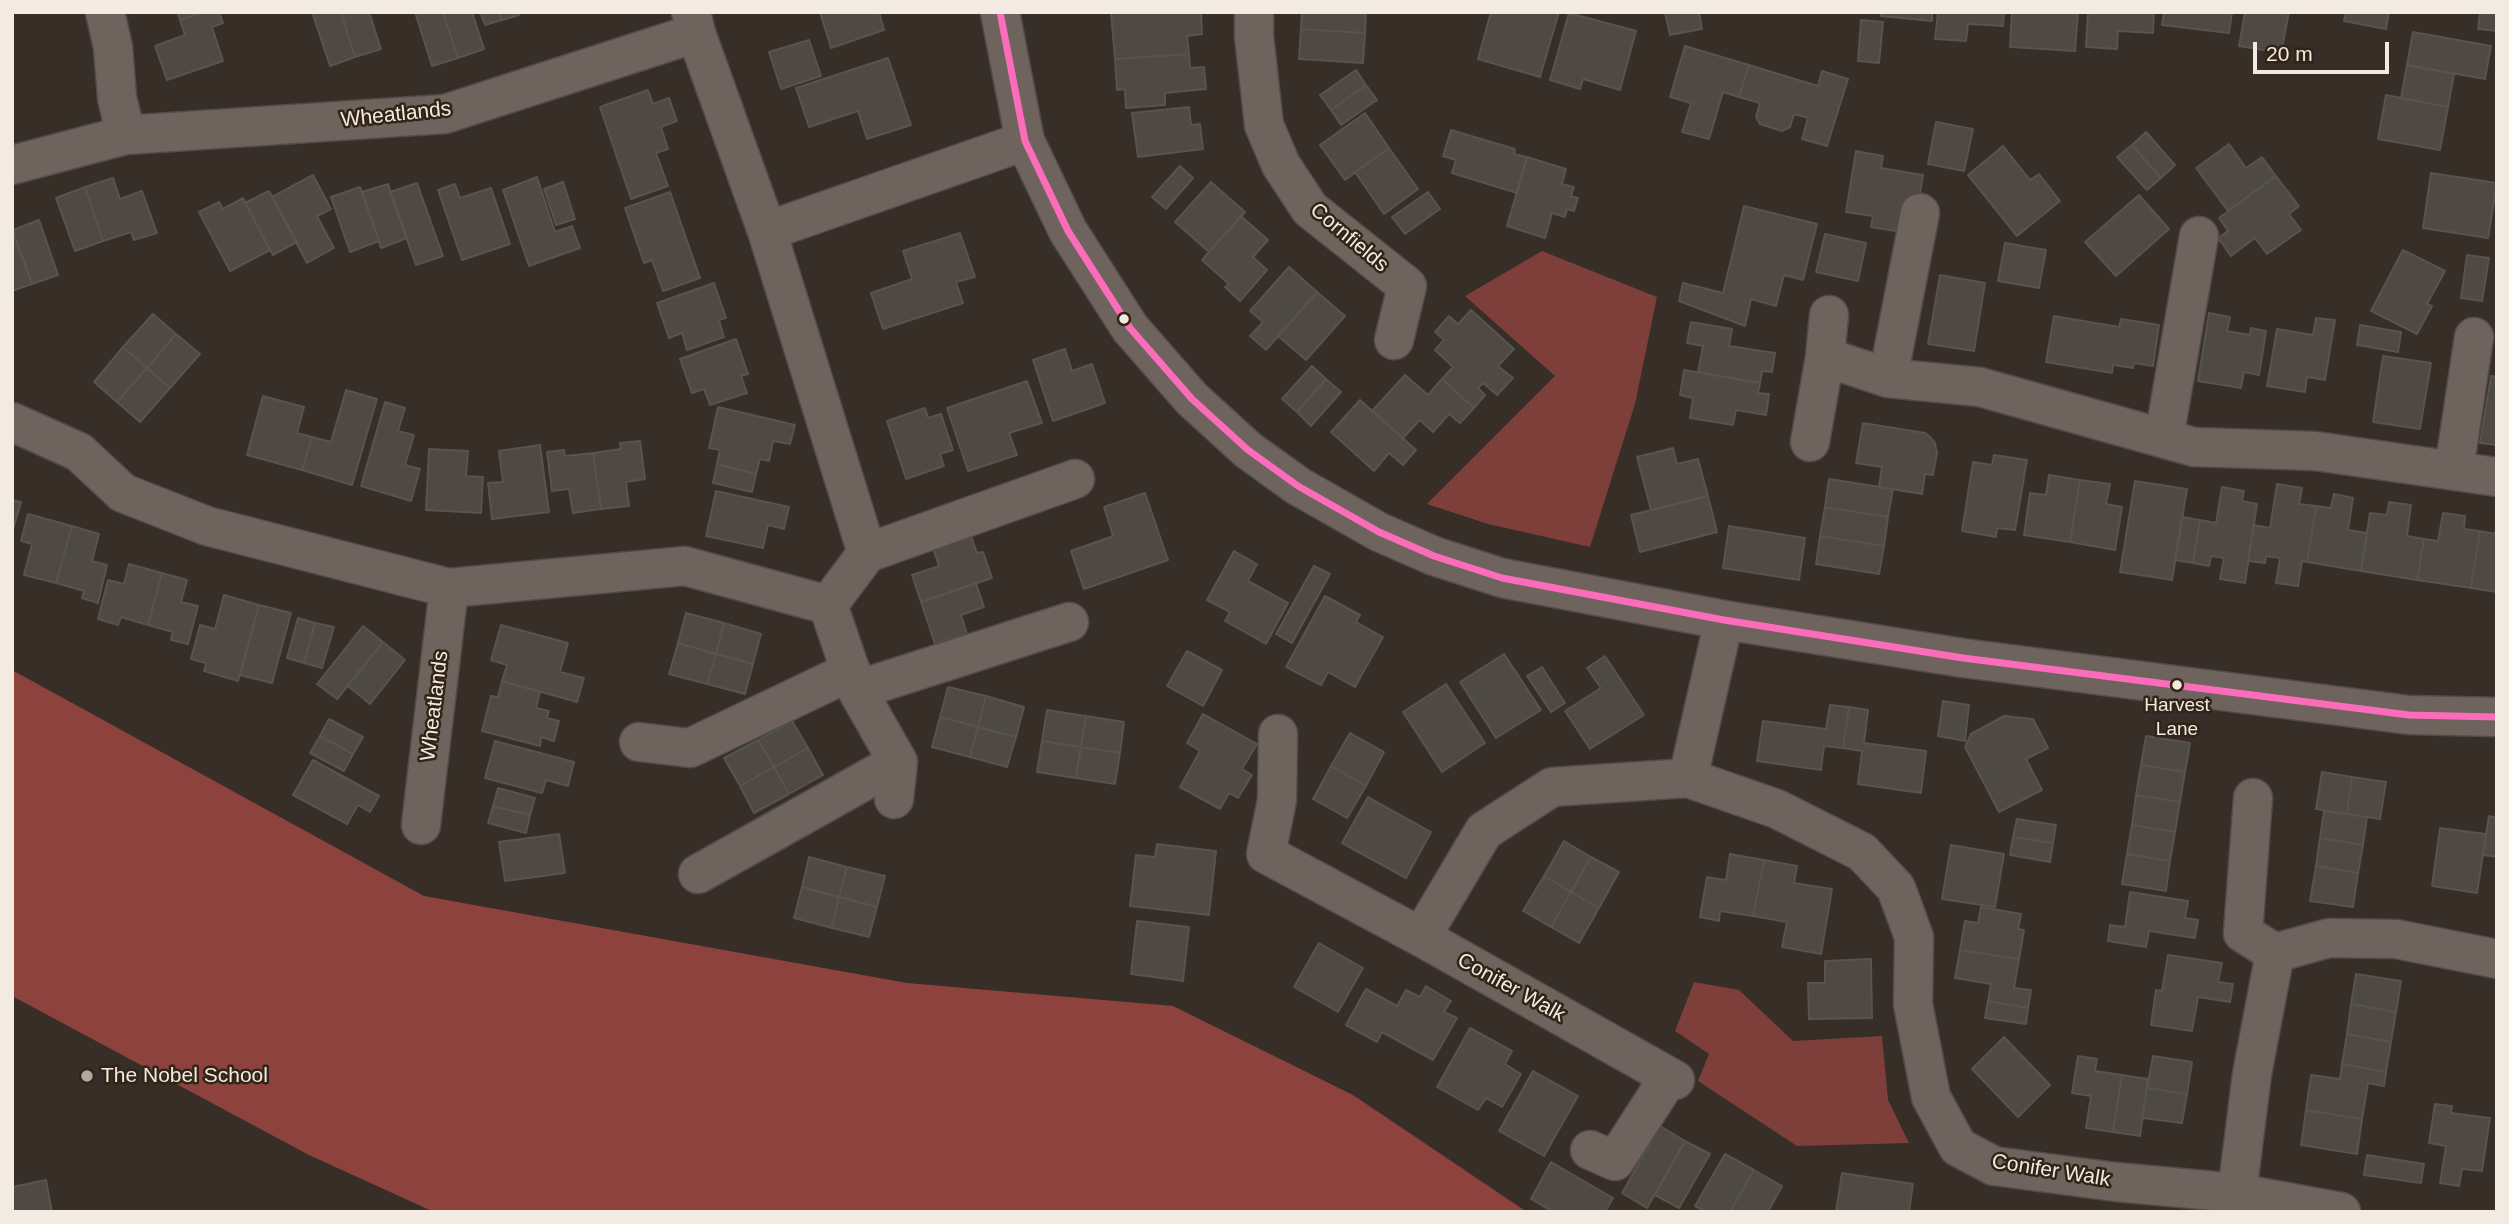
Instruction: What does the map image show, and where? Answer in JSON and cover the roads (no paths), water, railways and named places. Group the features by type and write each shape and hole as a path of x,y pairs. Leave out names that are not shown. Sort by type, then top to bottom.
{"street":[{"path":"105,12 113,47 117,98 126,135"},
{"path":"1000,12 1026,141 1069,231 1130,328 1192,399 1248,450 1298,486 1379,532 1434,556 1490,574 1724,620 1963,658 2409,715 2497,717"},
{"name":"Cornfields","path":"1254,12 1254,36 1264,125 1282,165 1310,209 1407,286 1394,340"},
{"name":"Wheatlands","path":"12,165 126,135 445,114 693,23 767,231 867,553"},
{"path":"767,231 1026,141"},
{"path":"1888,378 1920,213"},
{"path":"2164,438 2199,236"},
{"path":"1810,442 1825,357 1829,315"},
{"path":"2454,470 2474,337"},
{"path":"1825,357 1888,378 1980,387 2194,447 2315,451 2497,477"},
{"path":"12,422 79,452 123,493 207,526 449,588 685,566 828,606"},
{"path":"828,606 867,553 1075,479"},
{"name":"Wheatlands","path":"421,825 449,588"},
{"path":"828,606 854,680 898,762 894,799"},
{"path":"1688,778 1724,620"},
{"path":"639,742 690,748 854,680 1069,622"},
{"name":"Conifer Walk","path":"1278,734 1277,800 1266,854 1421,937 1672,1078 1615,1161 1590,1150"},
{"path":"698,874 898,762"},
{"name":"Conifer Walk","path":"1421,937 1484,831 1552,787 1688,778 1777,809 1862,852 1896,888 1913,937 1913,1004 1931,1097 1958,1147 1994,1166 2116,1182 2236,1193 2326,1210"},
{"path":"2253,798 2243,933 2275,953 2329,938 2396,939 2497,959"},
{"path":"2236,1193 2252,1074 2275,953"}],"place":[{"name":"Harvest Lane","path":"2177,685"},
{"name":"The Nobel School","path":"87,1076"}]}
